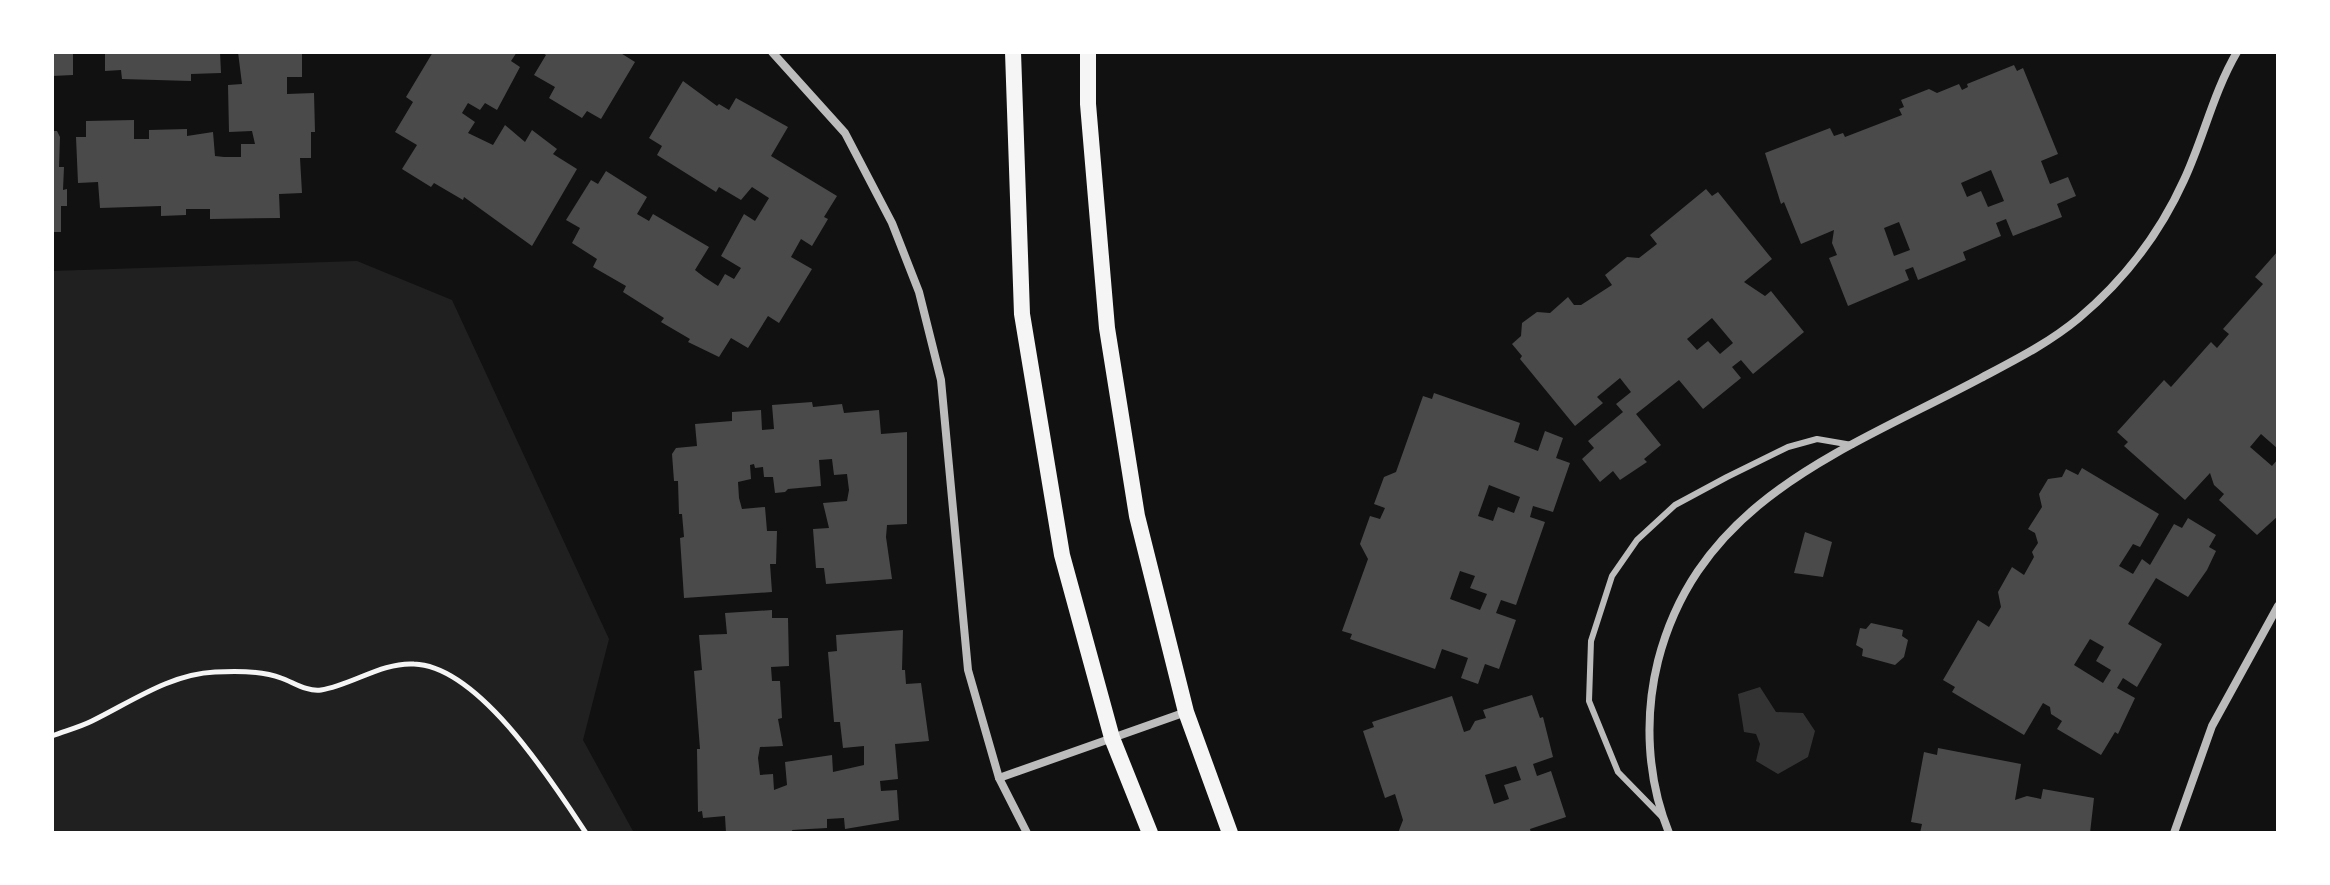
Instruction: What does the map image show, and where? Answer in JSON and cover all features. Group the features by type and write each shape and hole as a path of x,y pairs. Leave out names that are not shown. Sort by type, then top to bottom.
{"main road":[{"path":"1013,52 1022,314 1062,555 1112,738 1150,833"},
{"path":"1088,52 1088,104 1107,328 1137,516 1186,712 1230,833"}],"street":[{"path":"772,52 845,133 892,223 919,292 941,380 968,670 999,778 1027,833"},
{"path":"1669,833 1662,817 1649,748 1651,688 1666,629 1693,575 1720,538 1765,497 1854,445 2030,352 2078,319 2120,278 2156,232 2184,180 2220,82 2237,52"},
{"path":"2174,833 2212,726 2278,606"},
{"path":"999,778 1186,712"}],"lane":[{"path":"1662,817 1618,772 1589,701 1591,641 1612,576 1637,540 1675,505 1788,447 1817,439 1854,445"}],"path":[{"path":"52,736 91,721 172,681 195,675 215,672 280,677 293,685 319,691 411,663 436,666 455,676 533,753 586,833"}],"shaded area":[{"path":"357,261 452,300 609,639 583,740 634,833 52,833 52,271"},
{"path":"1760,687 1776,712 1803,713 1815,731 1808,757 1778,774 1756,761 1760,744 1756,734 1744,732 1738,694"}],"building":[{"path":"52,52 73,52 73,75 52,76"},
{"path":"105,52 220,52 221,73 191,74 191,81 122,79 121,70 105,71"},
{"path":"238,52 302,52 302,77 287,77 287,94 314,93 315,132 311,132 311,158 300,158 302,193 279,194 280,218 210,219 210,209 186,209 186,215 161,216 161,206 100,208 98,182 78,183 76,137 86,137 86,121 134,120 134,139 149,139 149,130 187,129 187,136 213,132 215,156 241,157 241,144 255,144 252,131 229,132 228,85 242,84"},
{"path":"433,52 517,52 511,61 520,67 497,110 485,103 480,110 468,103 462,113 475,122 468,133 493,145 505,125 525,142 532,130 557,149 553,154 577,169 532,246 464,197 463,200 434,183 431,187 402,169 417,145 395,132 413,102 406,97"},
{"path":"541,52 619,52 635,62 601,119 587,111 582,118 549,98 555,87 534,75 546,55"},
{"path":"2014,65 2017,71 2023,68 2058,154 2041,161 2050,184 2068,177 2076,196 2057,204 2062,217 2013,236 2006,219 1996,223 2001,236 1963,252 1966,260 1918,280 1913,267 1905,270 1909,280 1848,306 1829,258 1837,255 1832,243 1834,230 1801,244 1784,202 1781,204 1765,153 1830,128 1834,136 1843,133 1845,137 1902,115 1899,109 1904,107 1901,100 1929,89 1937,93 1959,84 1962,90 1968,87 1967,84","holes":["1991,170 2004,201 1988,207 1981,191 1967,197 1961,183","1899,222 1910,250 1894,256 1884,228"]},
{"path":"683,81 717,106 719,104 729,110 736,98 788,127 771,156 837,196 812,246 801,239 791,257 812,269 779,323 768,316 748,348 731,338 719,357 688,342 690,339 661,322 664,318 623,292 626,286 593,267 597,259 572,243 580,228 566,220 591,180 598,184 606,171 647,197 637,214 649,221 653,214 709,247 695,270 718,286 725,274 734,279 741,268 721,256 744,214 755,221 769,198 752,187 741,200 719,187 716,192 657,155 662,146 649,138"},
{"path":"52,131 57,131 60,137 59,167 64,167 63,190 67,189 67,206 61,206 61,232 52,232"},
{"path":"1706,189 1712,196 1718,192 1772,259 1744,282 1765,296 1771,291 1804,332 1753,374 1741,360 1732,367 1741,378 1703,409 1679,380 1636,414 1661,445 1644,459 1647,462 1620,480 1613,471 1600,482 1582,459 1594,448 1588,441 1623,412 1616,404 1631,392 1620,378 1597,397 1603,403 1575,426 1520,359 1522,356 1512,344 1521,336 1522,323 1537,312 1550,313 1568,297 1574,305 1581,305 1612,285 1605,275 1627,257 1639,258 1657,244 1650,235","holes":["1712,318 1733,343 1720,354 1708,341 1697,350 1687,339"]},
{"path":"2278,251 2278,449 2261,434 2250,447 2272,466 2278,459 2278,516 2257,535 2219,500 2224,494 2214,485 2210,473 2185,500 2124,446 2128,442 2117,432 2164,380 2171,387 2211,342 2217,348 2229,334 2223,329 2263,284 2255,277"},
{"path":"1434,393 1520,423 1514,442 1538,451 1545,431 1563,438 1556,458 1570,463 1553,512 1533,506 1530,517 1545,522 1516,605 1501,600 1496,613 1516,620 1499,669 1485,664 1478,684 1461,678 1468,658 1442,649 1435,669 1350,639 1352,634 1342,631 1368,559 1360,544 1370,516 1380,519 1385,508 1374,504 1384,477 1396,472 1423,396 1432,399","holes":["1489,485 1520,497 1514,513 1498,507 1493,521 1478,516","1460,571 1475,576 1470,588 1487,594 1480,610 1450,599"]},
{"path":"812,402 813,407 842,404 844,413 879,410 881,434 907,432 907,524 887,525 892,579 826,584 824,568 816,568 813,529 829,528 823,503 847,501 849,490 847,474 834,475 832,459 819,460 821,486 775,493 773,477 764,477 763,467 755,468 754,464 750,465 751,479 738,482 739,498 742,509 765,507 767,531 777,531 776,564 770,564 772,592 684,598 680,538 684,537 672,454 676,448 697,446 695,424 732,421 732,412 761,410 762,430 774,429 772,405"},
{"path":"2082,468 2159,514 2140,547 2133,544 2119,566 2133,574 2142,559 2150,565 2174,524 2182,528 2188,518 2216,535 2209,547 2216,551 2188,597 2156,578 2128,624 2162,644 2137,687 2123,678 2117,688 2135,698 2118,734 2115,732 2101,755 2057,729 2062,721 2051,714 2050,707 2043,703 2024,735 1952,692 1955,687 1943,680 1978,620 1989,627 2001,607 1998,592 2012,567 2024,575 2034,557 2032,552 2038,543 2035,533 2028,529 2042,507 2039,494 2048,479 2062,477 2066,469 2078,475","holes":["2090,639 2104,647 2096,661 2111,670 2103,683 2074,665"]},
{"path":"1805,532 1832,542 1823,577 1794,573"},
{"path":"772,610 772,618 788,618 789,666 771,667 772,681 780,681 782,718 778,719 783,746 760,747 758,758 760,775 773,774 774,790 787,785 785,762 832,755 833,772 864,765 864,746 843,748 840,722 834,722 828,652 837,651 836,635 903,630 902,670 905,670 906,684 921,683 929,741 895,744 898,779 880,781 881,791 897,790 899,820 845,829 844,818 827,819 827,828 792,830 793,833 726,833 725,816 703,818 702,811 698,812 697,749 700,749 694,671 702,670 699,635 727,634 725,613"},
{"path":"1871,623 1903,630 1902,636 1908,640 1904,657 1895,665 1862,656 1863,649 1856,645 1860,628 1866,629"},
{"path":"1532,695 1540,718 1543,717 1553,757 1533,764 1537,776 1551,771 1566,817 1530,829 1531,833 1398,833 1403,820 1395,794 1385,798 1363,731 1374,727 1372,722 1452,696 1464,732 1470,730 1475,721 1486,718 1483,710","holes":["1516,766 1521,780 1504,785 1509,799 1494,804 1485,775"]},
{"path":"1938,748 2021,764 2015,800 2027,796 2041,799 2043,789 2094,798 2090,833 1920,833 1922,824 1911,822 1924,752 1937,755"}]}
